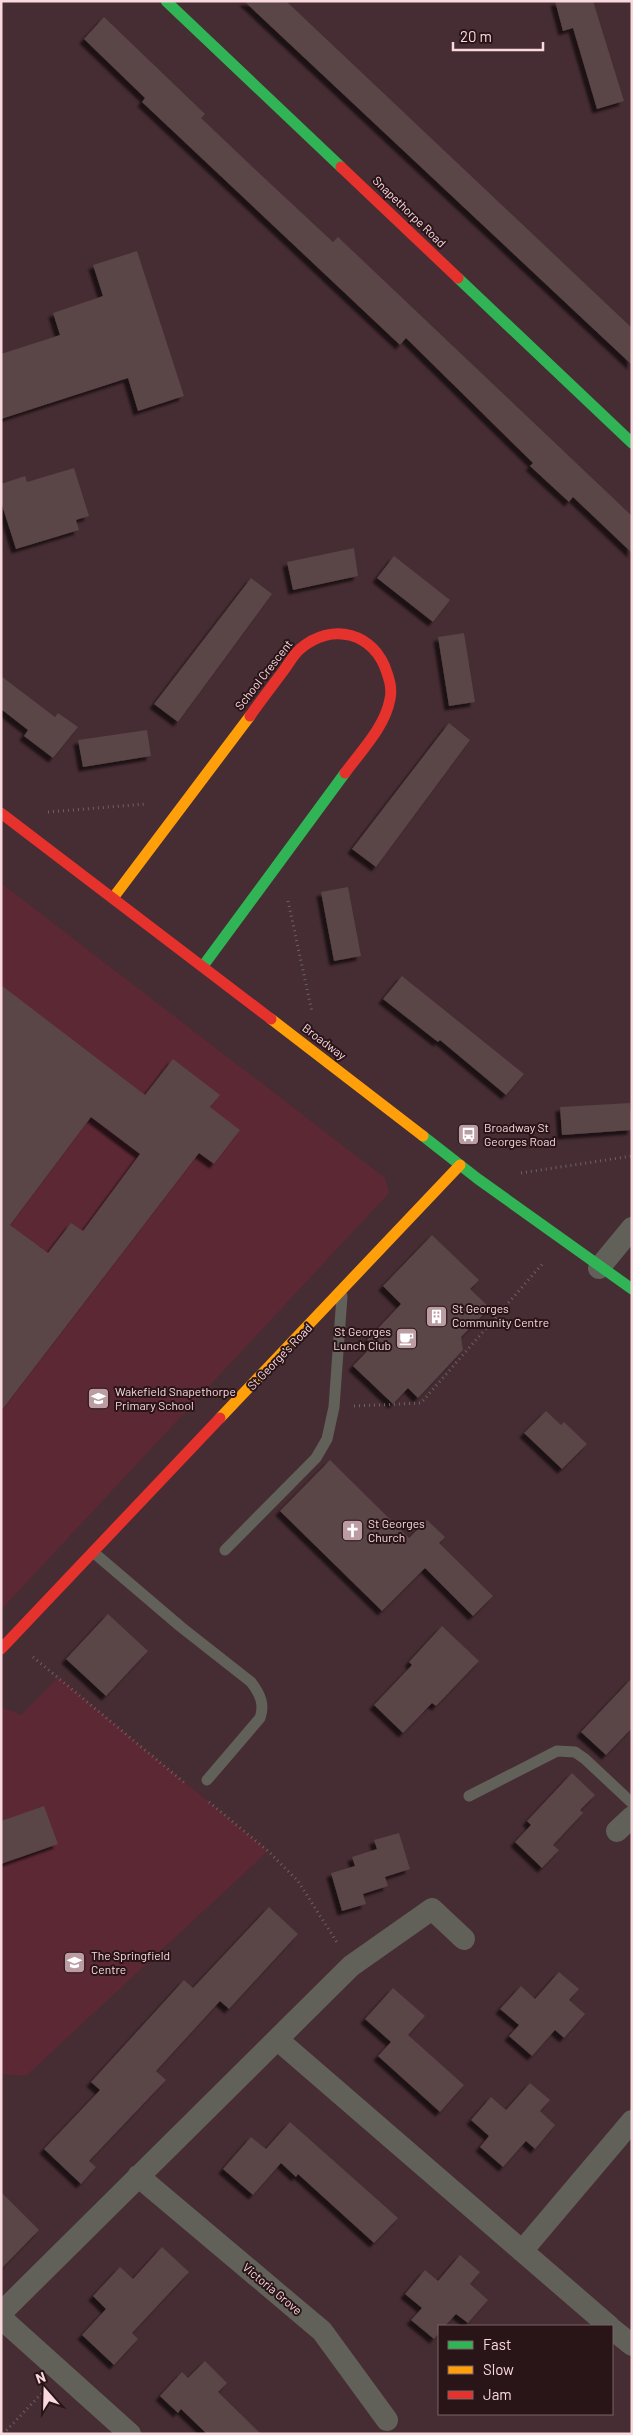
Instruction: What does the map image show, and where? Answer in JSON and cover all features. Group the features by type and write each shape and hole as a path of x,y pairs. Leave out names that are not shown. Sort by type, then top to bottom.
{"street":[{"name":"Snapethorpe Road","path":"166,1 632,443"},
{"name":"School Crescent","path":"113,898 300,649 314,638 332,633 354,633 373,644 389,675 392,695 386,713 376,731 203,966"},
{"name":"Broadway","path":"3,814 321,1056 478,1179 599,1268 632,1289"},
{"name":"St George's Road","path":"6,1638 93,1552 460,1165"},
{"path":"599,1268 632,1228"},
{"path":"1,2313 351,1966 432,1910 464,1939"},
{"path":"278,2040 608,2325"},
{"path":"522,2252 632,2121"},
{"name":"Victoria Grove","path":"138,2176 322,2331 387,2420"},
{"path":"1,2318 130,2434"},
{"path":"613,2330 632,2345"}],"lane":[{"path":"225,1550 316,1458 327,1439 334,1407 342,1291"},
{"path":"93,1552 251,1682 258,1692 264,1708 260,1718 207,1780"},
{"path":"469,1796 557,1751 575,1752 585,1759 632,1804"}],"path":[{"path":"3,814 187,800"},
{"path":"280,863 321,1056"},
{"path":"478,1179 632,1156"},
{"path":"334,1407 421,1403 562,1241"},
{"path":"3,2434 61,2372"}],"shaded area":[{"name":"Wakefield Snapethorpe Primary School","path":"1,883 385,1178 389,1193 1,1610"},
{"name":"The Springfield Centre","path":"58,1677 268,1851 26,2076 1,2074 1,1707 21,1715"}],"building":[{"path":"244,1 286,1 632,328 632,365"},
{"path":"555,1 593,1 624,101 597,109 573,28 563,31"},
{"path":"104,17 205,114 201,118 260,174 333,242 338,237 632,516 632,553 573,497 569,502 530,466 533,463 406,338 400,345 142,102 145,98 84,39"},
{"path":"137,251 184,396 138,411 128,378 1,419 1,354 60,335 53,313 103,296 93,265"},
{"path":"74,468 89,516 76,520 79,530 16,549 1,502 1,484 25,476 27,482"},
{"path":"354,548 358,576 293,590 287,562"},
{"path":"394,556 450,600 433,622 377,578"},
{"path":"251,578 272,594 178,722 154,704"},
{"path":"464,633 475,702 449,706 438,637"},
{"path":"1,676 55,717 58,713 78,727 53,758 24,736 28,730 1,709"},
{"path":"449,723 470,740 376,867 352,849"},
{"path":"147,730 151,756 83,767 78,740"},
{"path":"348,887 361,956 334,961 321,892"},
{"path":"402,976 524,1074 506,1095 440,1040 438,1042 383,999"},
{"path":"1,985 145,1095 173,1059 220,1095 210,1107 240,1130 214,1164 199,1153 1,1411","holes":["91,1117 140,1154 83,1231 71,1223 48,1253 10,1225"]},
{"path":"630,1103 632,1130 562,1135 560,1107"},
{"name":"St Georges Community Centre","path":"432,1235 479,1280 470,1289 490,1308 461,1337 463,1350 418,1398 408,1388 393,1404 353,1366 373,1345 367,1340 401,1304 383,1286"},
{"path":"546,1411 561,1425 564,1422 587,1444 562,1469 524,1433"},
{"name":"St Georges Church","path":"330,1460 409,1538 427,1520 445,1537 439,1543 493,1596 473,1616 425,1568 382,1611 280,1511"},
{"path":"108,1614 148,1651 106,1696 66,1659"},
{"path":"442,1626 479,1661 436,1706 432,1703 403,1733 374,1705 412,1665 409,1662"},
{"path":"632,1678 632,1728 606,1755 581,1732"},
{"path":"572,1773 595,1795 580,1810 583,1813 553,1845 559,1850 542,1868 515,1842 531,1825 527,1821"},
{"path":"44,1806 58,1844 1,1864 1,1821"},
{"path":"399,1833 410,1869 385,1877 388,1886 363,1894 366,1904 342,1911 331,1873 355,1866 352,1857 377,1849 374,1840"},
{"path":"269,1907 298,1934 229,2009 220,2001 156,2071 166,2080 89,2161 96,2167 81,2184 44,2149 100,2090 91,2082 184,1980 193,1988"},
{"path":"559,1972 579,1989 569,2000 585,2014 564,2038 555,2030 532,2056 509,2036 519,2025 500,2009 521,1986 535,1999"},
{"path":"393,1988 425,2016 408,2035 464,2085 440,2112 378,2056 391,2042 365,2019"},
{"path":"530,2083 550,2100 540,2111 555,2125 535,2149 526,2141 503,2167 480,2147 489,2136 471,2120 491,2097 506,2110"},
{"path":"290,2122 398,2218 374,2243 298,2174 296,2177 281,2163 253,2195 223,2169 251,2137 266,2149"},
{"path":"1,2192 39,2230 1,2269"},
{"path":"162,2247 189,2272 132,2333 138,2339 114,2365 82,2335 106,2309 93,2296 120,2267 133,2279"},
{"path":"460,2255 480,2272 470,2284 488,2300 468,2323 456,2314 446,2325 438,2325 438,2334 434,2339 411,2320 422,2308 405,2294 425,2270 438,2281"},
{"path":"205,2361 227,2383 218,2392 261,2434 207,2434 181,2409 178,2413 160,2396 182,2372 188,2378"}],"traffic: fast":[{"path":"166,1 341,167"},
{"path":"458,278 632,443"},
{"path":"203,966 345,773"},
{"path":"423,1136 478,1179 632,1289"}],"traffic: slow":[{"path":"113,898 250,716"},
{"path":"271,1019 423,1136"},
{"path":"220,1418 460,1165"}],"traffic: jam":[{"path":"341,167 458,278"},
{"path":"250,716 296,653 312,640 325,635 338,634 363,640 373,648 381,659 389,679 391,696 378,729 345,773"},
{"path":"1,813 271,1019"},
{"path":"1,1649 220,1418"}],"place":[{"name":"Broadway St Georges Road","path":"468,1135"},
{"name":"St Georges Community Centre","path":"436,1316"},
{"name":"St Georges Lunch Club","path":"407,1339"},
{"name":"Wakefield Snapethorpe Primary School","path":"99,1399"},
{"name":"St Georges Church","path":"352,1531"},
{"name":"The Springfield Centre","path":"75,1963"}]}
